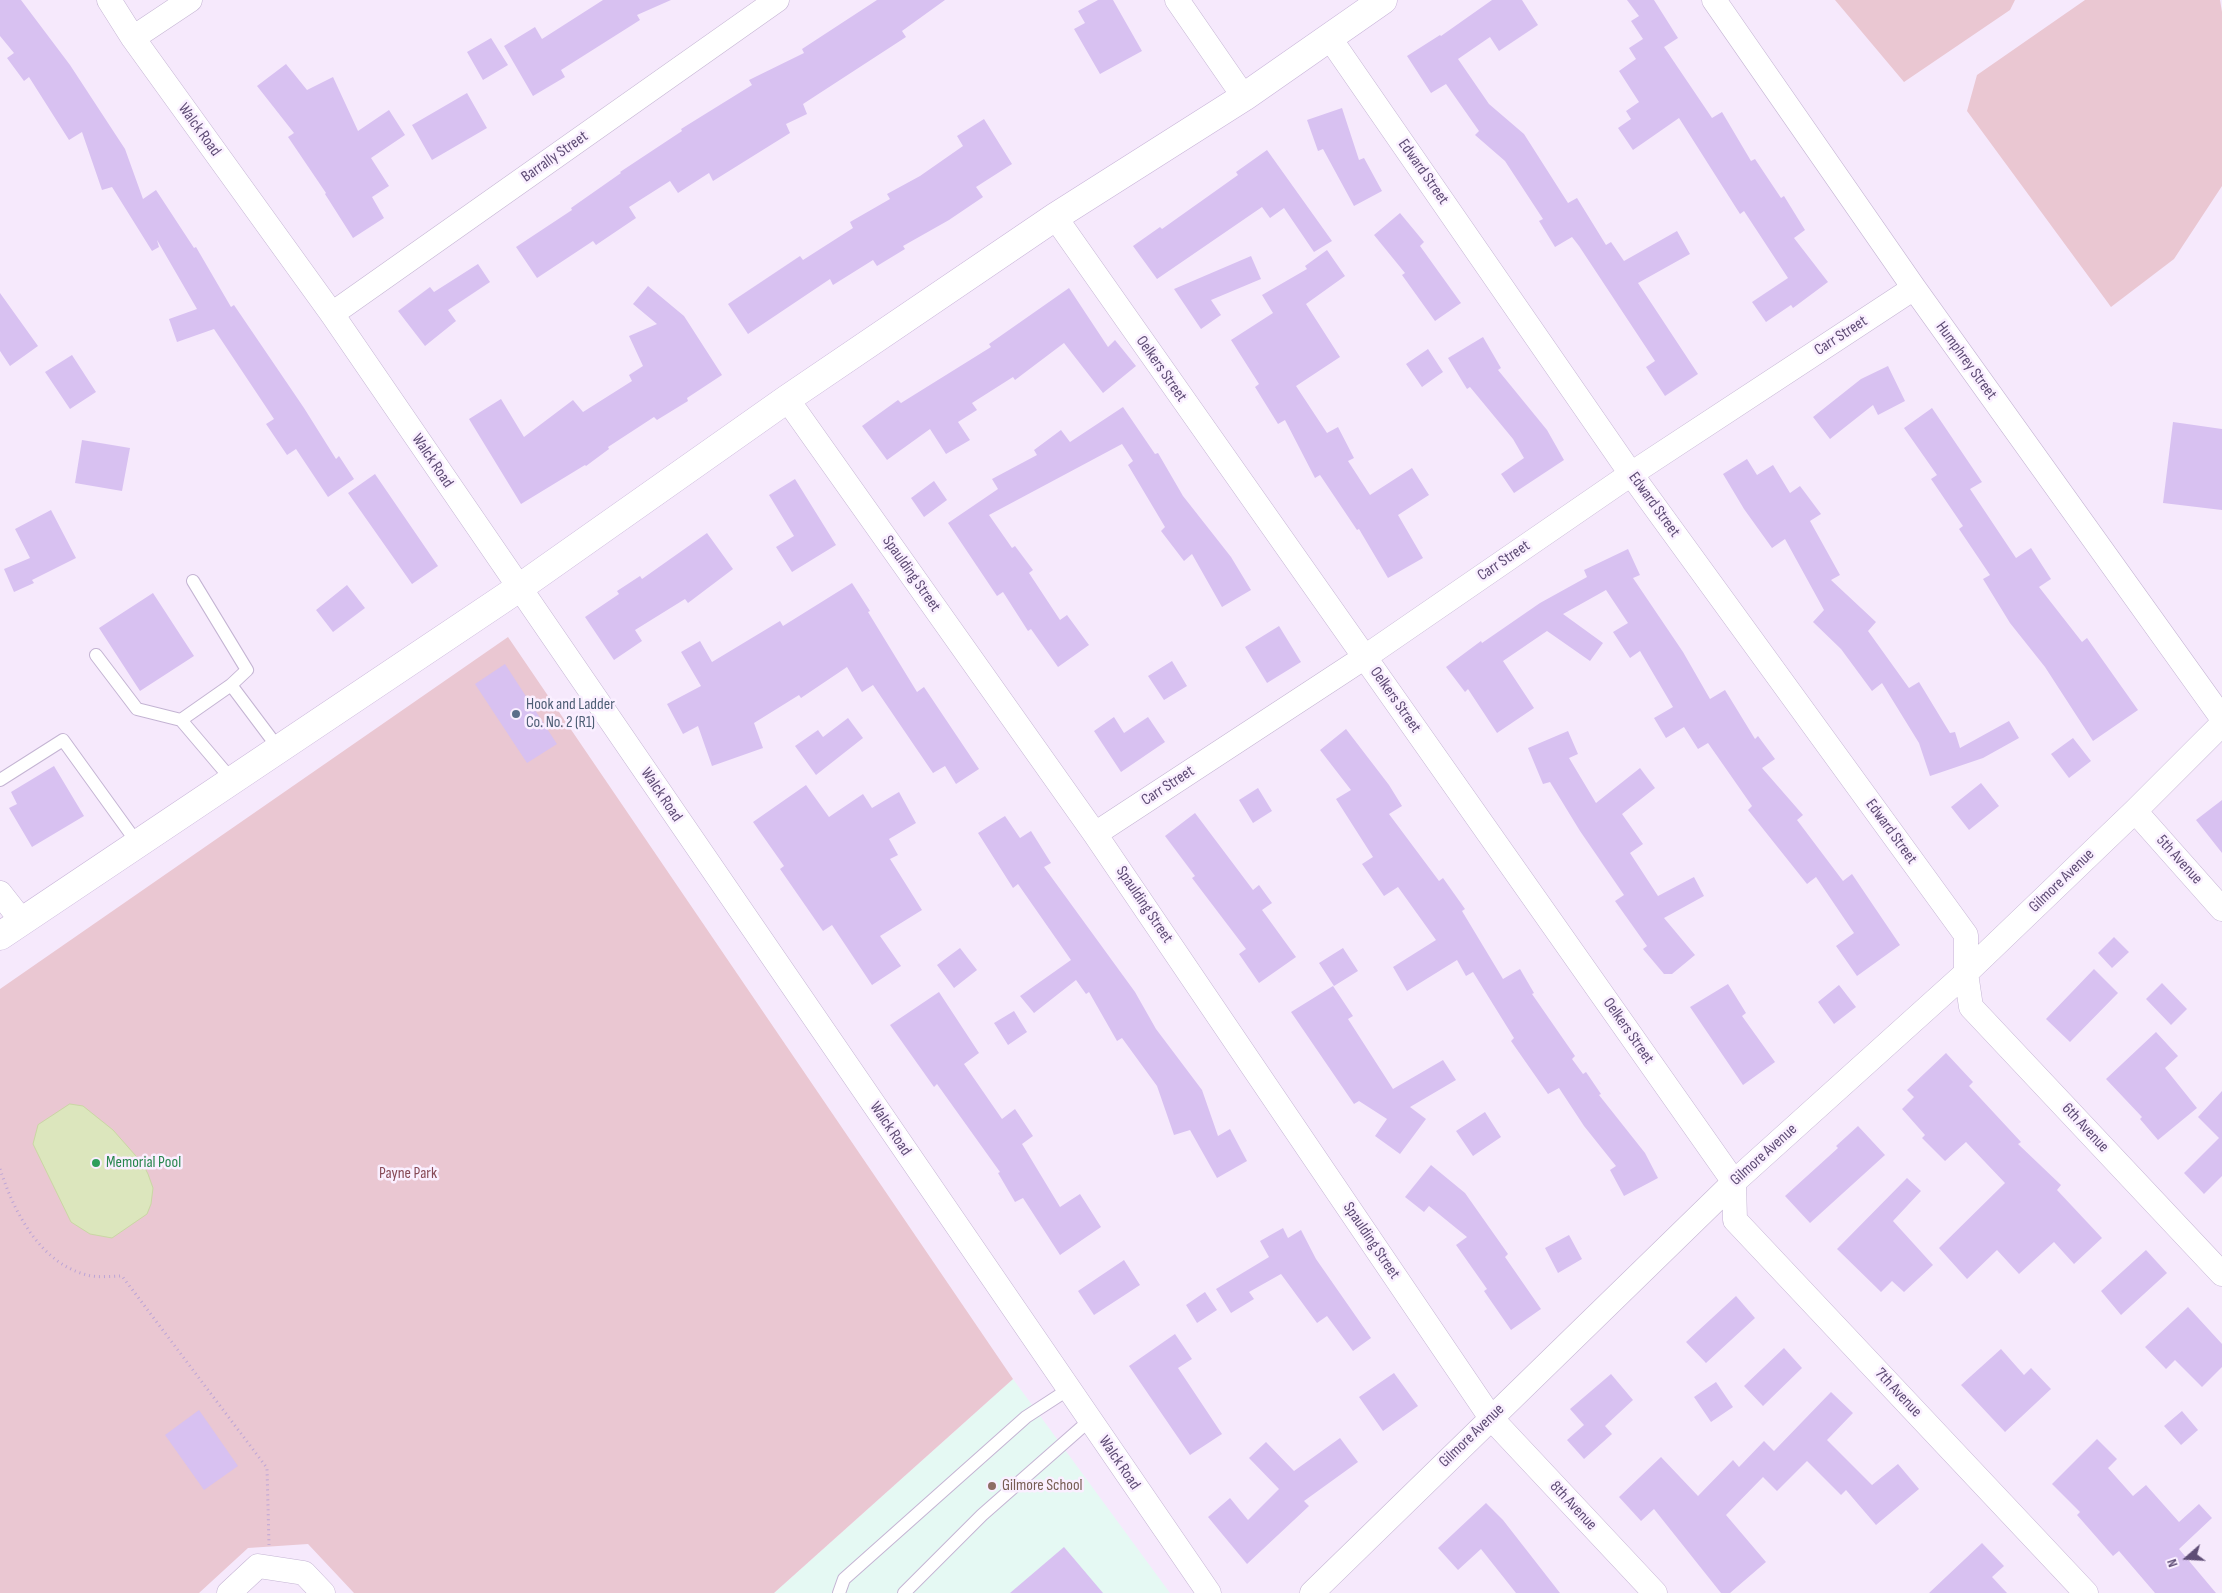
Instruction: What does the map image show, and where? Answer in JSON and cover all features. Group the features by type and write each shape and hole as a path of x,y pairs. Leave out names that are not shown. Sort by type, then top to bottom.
{"street":[{"name":"Walck Road","path":"109,0 133,38 332,314 1209,1593"},
{"path":"133,38 190,0"},
{"name":"Barrally Street","path":"332,314 777,0"},
{"path":"1177,0 1244,97"},
{"path":"0,936 519,588 787,399 1055,217 1244,97 1383,0"},
{"name":"Humphrey Street","path":"1714,0 1914,288 2222,718"},
{"name":"Edward Street","path":"1329,36 1631,474 1966,935 1966,973"},
{"name":"Oelkers Street","path":"1055,217 1734,1182"},
{"name":"Carr Street","path":"1096,834 1365,657 1631,474 1914,288"},
{"name":"Spaulding Street","path":"787,399 1096,834 1491,1418"},
{"name":"Gilmore Avenue","path":"1312,1593 1734,1182 1966,973 2135,811 2222,724"},
{"name":"5th Avenue","path":"2135,811 2222,909"},
{"path":"0,893 22,921"},
{"name":"6th Avenue","path":"1966,973 1971,1007 2222,1274"},
{"name":"7th Avenue","path":"1734,1182 1735,1220 2086,1593"},
{"name":"8th Avenue","path":"1491,1418 1655,1593"},
{"path":"229,1593 258,1566 304,1574 323,1593"}],"lane":[{"path":"181,720 232,685 247,670 193,581"},
{"path":"96,655 137,709 181,720 232,780"},
{"path":"232,685 279,749"},
{"path":"0,780 63,740 138,844"},
{"path":"839,1593 844,1580 996,1443 1026,1417 1068,1389"},
{"path":"904,1593 982,1516 1090,1420"}],"path":[{"path":"0,1169 7,1190 27,1228 53,1260 88,1276 122,1276 267,1468 270,1568"}],"shaded area":[{"path":"70,1104 83,1106 113,1130 143,1164 153,1188 151,1204 147,1214 112,1238 90,1234 71,1222 33,1144 38,1125"},
{"name":"Gilmore School","path":"1013,1379 1170,1593 774,1593"}],"green space":[{"path":"1835,0 2015,0 2010,10 1904,82"},
{"path":"2085,0 2220,0 2222,12 2222,186 2174,259 2111,307 1967,111 1977,75"},
{"name":"Payne Park","path":"508,637 1013,1379 774,1593 354,1593 308,1544 248,1548 199,1593 0,1593 0,989"}],"building":[{"path":"0,0 21,0 70,65 125,149 143,199 156,190 194,248 196,247 231,307 234,305 336,459 339,456 354,479 328,497 296,449 287,455 266,424 274,419 214,329 177,342 169,319 197,309 157,240 159,247 152,251 112,187 102,190 82,132 69,140 29,77 24,81 7,58 14,53 0,36"},
{"path":"603,0 671,0 637,15 640,20 561,70 565,77 533,96 504,46 535,27 542,39"},
{"path":"877,0 945,0 902,31 906,37 803,104 807,114 786,124 790,133 713,181 709,173 678,193 670,181 629,207 636,218 596,245 593,241 537,278 516,247 572,210 571,208 620,172 682,131 681,129 752,85 749,80 804,53 802,49"},
{"path":"1098,0 1113,0 1142,51 1100,74 1074,29 1085,23 1078,11"},
{"path":"1492,0 1522,0 1538,25 1499,51 1490,37 1458,59 1489,104 1524,134 1568,203 1577,198 1606,245 1611,242 1624,261 1677,231 1690,254 1638,283 1698,374 1665,396 1646,367 1655,361 1579,246 1572,237 1555,247 1539,221 1543,219 1505,161 1475,135 1479,131 1446,84 1431,93 1407,56 1441,36"},
{"path":"1627,0 1654,0 1678,38 1664,47 1712,118 1722,112 1751,161 1755,159 1781,198 1784,196 1805,230 1794,238 1828,282 1793,308 1791,305 1766,322 1752,302 1788,278 1744,211 1740,214 1679,118 1633,150 1618,128 1631,119 1626,111 1639,102 1619,71 1636,59 1629,48 1643,39 1631,21 1639,16"},
{"path":"491,38 508,65 483,80 467,52"},
{"path":"286,64 307,90 333,77 358,131 389,110 405,135 371,158 389,186 372,197 384,218 353,238 326,193 288,137 294,133 257,86"},
{"path":"467,93 487,128 432,160 412,125"},
{"path":"1342,108 1359,160 1364,158 1382,191 1354,206 1323,149 1318,151 1307,120"},
{"path":"984,119 1012,164 976,187 983,197 949,220 903,246 905,249 877,266 873,260 833,285 830,279 748,334 728,304 800,256 803,260 853,228 850,222 890,199 887,194 920,176 963,146 957,136"},
{"path":"1267,150 1332,241 1314,252 1284,208 1270,218 1262,207 1157,279 1133,246 1160,227 1162,229 1238,175 1236,172"},
{"path":"1400,213 1424,242 1420,246 1461,303 1435,321 1402,275 1405,273 1374,235"},
{"path":"1327,250 1345,276 1306,304 1340,357 1296,386 1327,433 1338,427 1354,458 1348,461 1370,495 1412,468 1429,495 1398,515 1423,558 1388,578 1359,529 1357,530 1320,475 1315,478 1285,420 1278,424 1255,387 1259,384 1231,340 1273,313 1262,295 1307,269 1305,266"},
{"path":"1251,256 1261,279 1211,300 1221,315 1201,329 1174,289"},
{"path":"478,264 490,282 448,310 456,321 425,346 398,311 430,287 434,292"},
{"path":"648,286 684,316 722,375 687,398 688,401 657,420 654,417 608,447 609,449 586,466 521,504 469,419 501,399 524,437 573,400 583,412 632,381 629,375 643,366 629,336 657,324 633,304"},
{"path":"1069,288 1108,347 1115,340 1136,366 1103,393 1064,343 1015,380 1013,377 972,403 977,410 958,422 970,440 946,454 930,429 887,460 862,426 898,400 901,403 991,347 989,344"},
{"path":"0,293 38,346 10,366 0,351"},
{"path":"1483,337 1501,368 1498,370 1547,430 1564,460 1514,493 1501,474 1524,458 1513,439 1470,387 1467,389 1448,358"},
{"path":"1428,349 1443,372 1422,387 1406,364"},
{"path":"72,355 96,392 70,409 45,372"},
{"path":"1888,366 1905,401 1878,415 1873,405 1830,439 1813,417 1861,379"},
{"path":"1123,407 1155,454 1158,453 1183,496 1231,557 1251,590 1222,607 1192,554 1184,561 1161,531 1165,527 1128,465 1133,461 1122,444 989,515 1012,548 1015,546 1033,570 1029,573 1060,620 1067,615 1089,645 1058,667 1031,629 1028,631 1003,592 997,596 948,523 998,489 992,479 1037,455 1034,450 1061,430 1070,442"},
{"path":"1932,408 1982,482 1970,489 2016,558 2031,548 2051,579 2039,587 2082,642 2087,638 2138,710 2093,741 2045,667 2010,623 1983,579 1990,575 1959,529 1963,526 1931,479 1937,475 1904,428"},
{"path":"2173,422 2222,429 2222,510 2163,503"},
{"path":"82,440 130,448 122,491 75,483"},
{"path":"1747,459 1757,475 1773,465 1790,493 1800,486 1821,514 1810,521 1840,575 1831,580 1876,622 1868,631 1909,688 1919,682 1950,733 1955,732 1960,748 2009,721 2019,738 1983,758 1930,776 1919,743 1882,683 1872,691 1841,649 1813,622 1824,610 1785,539 1772,548 1744,509 1723,474"},
{"path":"375,474 438,566 412,584 348,493"},
{"path":"795,479 836,545 792,572 776,547 794,536 769,495"},
{"path":"934,481 947,500 924,517 911,498"},
{"path":"51,510 76,558 32,580 34,583 14,592 4,569 30,558 15,529"},
{"path":"707,533 733,569 688,603 685,599 635,630 642,641 614,660 585,617 619,594 617,591 640,576 642,579"},
{"path":"1628,549 1640,575 1633,578 1683,652 1710,699 1725,690 1755,739 1758,736 1775,759 1762,768 1803,815 1797,820 1843,881 1852,874 1900,945 1857,976 1836,946 1854,933 1816,877 1807,884 1748,810 1752,806 1708,743 1698,749 1684,727 1666,738 1654,718 1673,707 1640,651 1630,658 1613,632 1628,623 1606,590 1563,614 1603,643 1590,661 1547,631 1503,661 1534,708 1497,733 1468,689 1465,692 1446,667 1481,641 1482,643 1540,603 1587,577 1584,570"},
{"path":"852,583 917,692 924,687 979,769 956,784 945,766 933,773 873,685 862,692 847,667 801,698 799,695 754,723 763,748 712,766 698,726 683,734 667,704 701,686 681,652 700,641 712,662 780,621 783,626"},
{"path":"347,585 365,608 333,632 316,610"},
{"path":"153,593 194,656 140,691 99,628"},
{"path":"1279,626 1301,662 1267,683 1245,647"},
{"path":"1172,661 1187,686 1164,700 1148,676"},
{"name":"Hook and Ladder Co. No. 2 (R1)","path":"505,664 557,744 527,763 475,684"},
{"path":"1114,717 1124,733 1148,717 1165,742 1121,772 1094,731"},
{"path":"848,718 863,738 816,775 795,746 818,730 823,737"},
{"path":"1346,729 1389,785 1402,806 1389,814 1439,881 1443,878 1465,909 1462,911 1503,979 1520,969 1534,993 1532,994 1575,1056 1572,1059 1583,1074 1586,1072 1601,1094 1599,1095 1645,1153 1658,1178 1624,1196 1610,1170 1616,1166 1584,1126 1559,1088 1548,1094 1511,1041 1514,1038 1473,972 1466,976 1457,960 1407,991 1393,967 1436,940 1398,887 1384,896 1362,864 1373,857 1336,799 1351,790 1320,750"},
{"path":"1568,731 1578,754 1569,758 1596,803 1640,768 1655,788 1622,814 1643,844 1630,853 1658,896 1694,877 1704,896 1664,918 1695,955 1672,974 1664,974 1643,949 1647,946 1615,901 1624,895 1580,831 1550,782 1543,784 1528,748"},
{"path":"2073,738 2091,761 2069,778 2051,754"},
{"path":"54,766 84,816 32,847 9,808 17,804 11,792"},
{"path":"1981,783 1999,806 1969,830 1951,807"},
{"path":"806,785 829,817 863,794 872,808 899,792 916,823 889,839 898,855 890,859 922,910 880,936 901,966 872,985 832,925 823,931 780,869 784,866 753,822"},
{"path":"1258,788 1272,811 1253,823 1239,800"},
{"path":"2222,800 2222,853 2196,820"},
{"path":"1195,813 1253,890 1259,885 1272,903 1262,910 1296,957 1259,983 1239,954 1246,949 1192,878 1195,876 1165,836"},
{"path":"1005,816 1020,838 1031,831 1051,863 1044,867 1135,992 1156,1029 1202,1090 1218,1136 1230,1129 1247,1161 1217,1178 1190,1130 1174,1135 1157,1086 1122,1038 1117,1041 1089,992 1086,994 1076,980 1034,1013 1020,996 1071,960 1018,884 1013,888 978,833"},
{"path":"2114,937 2129,952 2112,968 2098,953"},
{"path":"960,948 977,970 954,988 937,965"},
{"path":"1343,948 1358,971 1334,986 1319,963"},
{"path":"2094,969 2118,993 2070,1042 2046,1019"},
{"path":"2162,983 2187,1009 2171,1025 2146,999"},
{"path":"1728,984 1746,1013 1742,1016 1775,1062 1743,1085 1690,1007"},
{"path":"1839,985 1856,1007 1834,1024 1818,1002"},
{"path":"1333,986 1353,1016 1348,1019 1393,1089 1443,1060 1456,1080 1410,1107 1426,1119 1400,1154 1375,1136 1387,1119 1359,1101 1354,1104 1291,1012"},
{"path":"939,992 979,1053 964,1064 1002,1119 1015,1109 1033,1136 1022,1144 1060,1207 1080,1194 1101,1227 1060,1255 1023,1198 1015,1202 998,1173 1000,1172 937,1084 934,1087 890,1025"},
{"path":"1014,1011 1027,1032 1008,1045 994,1023"},
{"path":"2156,1032 2178,1056 2165,1068 2197,1108 2158,1140 2140,1119 2142,1117 2106,1079"},
{"path":"1946,1053 1973,1082 1969,1086 2021,1142 2018,1144 2061,1185 2057,1190 2102,1238 2074,1264 2054,1242 2019,1274 1997,1250 1967,1279 1939,1248 2005,1183 1966,1142 1945,1161 1922,1138 1925,1135 1902,1109 1914,1097 1907,1090"},
{"path":"2222,1091 2222,1176 2204,1194 2184,1173 2219,1138 2198,1117"},
{"path":"1485,1112 1501,1137 1473,1156 1456,1131"},
{"path":"1858,1126 1885,1155 1810,1223 1785,1196 1838,1148 1836,1146"},
{"path":"1431,1165 1465,1193 1508,1254 1505,1257 1541,1309 1511,1330 1484,1291 1487,1289 1456,1245 1467,1237 1429,1206 1424,1212 1405,1197"},
{"path":"1907,1178 1921,1191 1893,1221 1933,1265 1904,1292 1892,1281 1881,1292 1837,1249"},
{"path":"1283,1228 1288,1238 1301,1230 1316,1259 1371,1338 1353,1351 1327,1316 1317,1323 1281,1274 1249,1292 1254,1299 1231,1313 1216,1289 1269,1257 1260,1241"},
{"path":"1569,1235 1582,1259 1558,1273 1545,1248"},
{"path":"2146,1250 2167,1273 2121,1315 2101,1291"},
{"path":"1124,1260 1140,1285 1094,1315 1078,1291"},
{"path":"1205,1292 1217,1310 1197,1323 1186,1305"},
{"path":"1736,1296 1755,1318 1706,1363 1686,1342"},
{"path":"2188,1307 2222,1344 2222,1367 2202,1387 2175,1360 2166,1369 2145,1347"},
{"path":"1175,1334 1192,1359 1178,1368 1222,1434 1190,1455 1129,1366"},
{"path":"1784,1348 1802,1368 1763,1406 1744,1386"},
{"path":"2001,1349 2024,1375 2031,1368 2051,1389 2005,1432 1961,1385"},
{"path":"1394,1373 1418,1406 1383,1431 1359,1397"},
{"path":"1611,1374 1633,1400 1605,1426 1612,1434 1584,1459 1567,1440 1584,1425 1570,1409"},
{"path":"1716,1382 1733,1407 1711,1422 1694,1397"},
{"path":"1831,1392 1853,1413 1827,1440 1872,1485 1898,1464 1919,1489 1876,1525 1846,1490 1841,1495 1807,1461 1777,1491 1763,1477 1726,1515 1766,1562 1730,1593 1721,1593 1654,1509 1641,1521 1619,1497 1661,1457 1698,1496 1733,1460 1739,1467 1764,1441 1774,1451"},
{"path":"199,1410 238,1466 204,1490 165,1435"},
{"path":"2182,1411 2198,1430 2181,1445 2164,1426"},
{"path":"1340,1438 1358,1462 1304,1501 1309,1506 1247,1564 1208,1517 1230,1498 1248,1520 1279,1489 1249,1458 1266,1442 1294,1471"},
{"path":"2097,1439 2117,1459 2108,1468 2133,1496 2146,1485 2179,1522 2199,1504 2212,1518 2179,1549 2216,1593 2155,1593 2119,1551 2113,1556 2077,1515 2080,1512 2052,1484"},
{"path":"1486,1503 1503,1520 1560,1593 1516,1593 1481,1549 1458,1570 1438,1548"},
{"path":"1982,1543 2004,1566 1992,1577 2007,1593 1929,1593"},
{"path":"1064,1547 1103,1593 1010,1593"}],"place":[{"name":"Hook and Ladder Co. No. 2 (R1)","path":"516,714"},
{"name":"Memorial Pool","path":"96,1163"},
{"name":"Gilmore School","path":"992,1486"}]}
